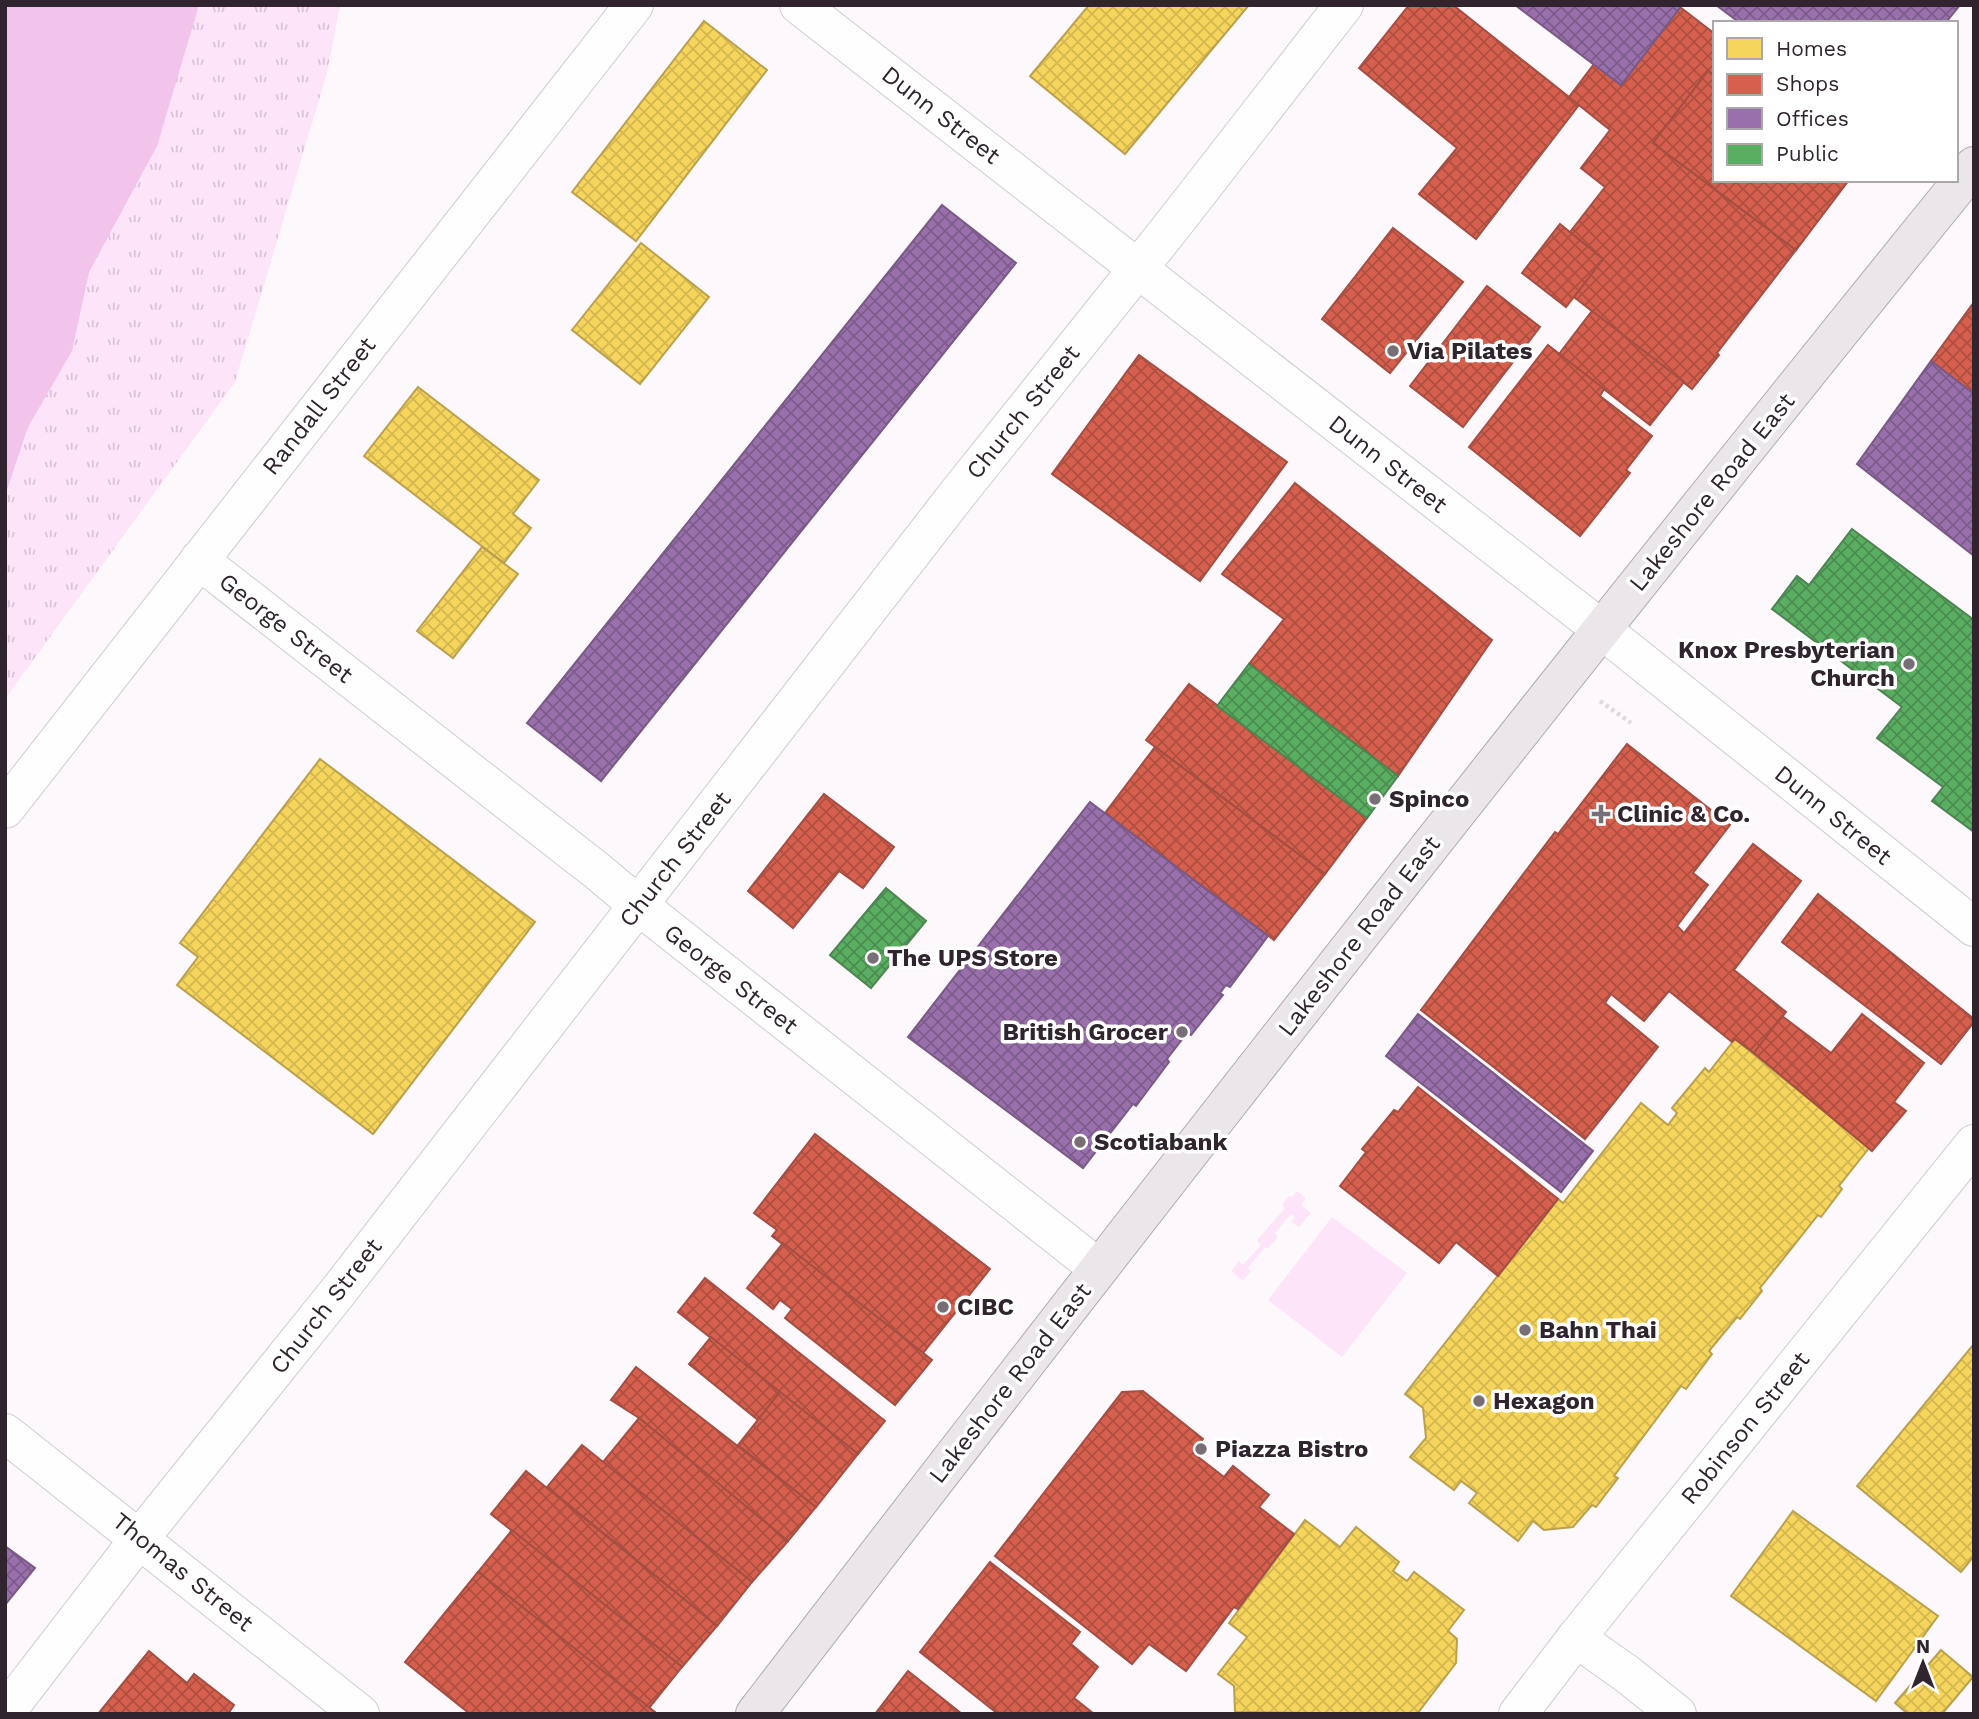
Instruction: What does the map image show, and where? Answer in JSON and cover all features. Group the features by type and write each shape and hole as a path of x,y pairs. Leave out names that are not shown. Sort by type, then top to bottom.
{"main road":[{"name":"Lakeshore Road East","path":"755,1714 1098,1268 1601,629 1974,166"}],"street":[{"name":"Randall Street","path":"5,809 634,5"},
{"name":"Dunn Street","path":"799,5 1601,629 1974,927"},
{"name":"Church Street","path":"5,1713 139,1538 337,1293 959,492 1138,270 1344,5"},
{"name":"George Street","path":"199,560 585,861 1098,1268"},
{"name":"Robinson Street","path":"1518,1714 1576,1638 1974,1143"},
{"name":"Thomas Street","path":"5,1433 360,1714"},
{"path":"1576,1638 1677,1714"}],"green space":[{"path":"5,5 340,5 327,73 235,382 5,699"},
{"path":"1297,1191 1306,1198 1301,1205 1311,1213 1299,1227 1291,1222 1295,1217 1291,1214 1275,1233 1278,1237 1267,1249 1265,1247 1248,1268 1251,1271 1243,1281 1231,1271 1239,1261 1243,1265 1261,1245 1257,1240 1285,1208 1282,1205 1289,1196 1292,1197"},
{"path":"1332,1217 1407,1273 1342,1357 1268,1300"}],"shaded area":[{"path":"5,5 199,5 157,146 89,272 72,351 28,427 5,496"}],"building: Homes":[{"path":"1089,5 1249,5 1125,154 1030,76"},
{"path":"704,21 767,70 636,241 572,192"},
{"path":"641,243 709,297 640,384 572,330"},
{"path":"418,387 539,480 513,514 531,528 504,563 364,456"},
{"path":"482,547 518,574 453,658 417,631"},
{"path":"320,759 535,922 373,1134 177,985 198,957 180,943"},
{"path":"1735,1039 1869,1148 1839,1186 1842,1189 1821,1217 1818,1215 1760,1288 1762,1291 1740,1319 1737,1317 1709,1351 1712,1354 1686,1389 1681,1386 1614,1476 1618,1478 1596,1507 1592,1505 1573,1527 1544,1530 1533,1521 1518,1541 1469,1503 1477,1493 1461,1481 1454,1490 1410,1457 1426,1438 1423,1408 1405,1394 1558,1199 1563,1203 1641,1103 1668,1125 1677,1113 1672,1108 1705,1068 1709,1072"},
{"path":"1973,1345 1974,1556 1961,1572 1857,1486"},
{"path":"1793,1511 1938,1616 1876,1701 1731,1596"},
{"path":"1305,1520 1340,1547 1356,1527 1399,1562 1393,1571 1407,1581 1414,1572 1464,1610 1448,1631 1457,1639 1456,1663 1417,1714 1235,1712 1234,1686 1218,1674 1247,1637 1229,1623"},
{"path":"1941,1650 1973,1677 1942,1714 1908,1714 1895,1703"}],"building: Shops":[{"path":"1409,5 1453,5 1579,105 1476,239 1419,194 1457,148 1359,68"},
{"path":"1680,7 1713,32 1713,75 1708,71 1653,143 1796,250 1692,389 1574,297 1603,259 1570,232 1605,187 1581,168 1610,130 1569,97 1594,64 1621,85"},
{"path":"1708,71 1713,75 1713,182 1847,182 1796,250 1653,143"},
{"path":"1560,224 1603,259 1566,307 1522,273"},
{"path":"1393,228 1463,282 1390,373 1322,319"},
{"path":"1487,286 1540,327 1463,427 1410,386"},
{"path":"1974,302 1974,394 1931,361"},
{"path":"1592,311 1684,382 1650,425 1559,354"},
{"path":"1548,345 1604,389 1600,396 1652,436 1626,470 1630,473 1580,536 1469,447"},
{"path":"1139,355 1287,462 1200,581 1052,474"},
{"path":"1295,483 1492,640 1398,776 1249,664 1284,619 1222,574"},
{"path":"1189,684 1367,818 1325,874 1146,740"},
{"path":"1627,744 1730,825 1693,873 1708,885 1677,926 1684,933 1753,844 1801,881 1734,970 1786,1012 1754,1053 1735,1039 1732,1042 1669,991 1644,1021 1611,994 1605,1003 1658,1047 1585,1139 1421,1010 1555,832 1558,834"},
{"path":"1155,747 1325,874 1274,940 1105,813"},
{"path":"824,794 894,847 863,888 839,871 793,928 748,891"},
{"path":"1818,894 1974,1019 1941,1064 1782,942"},
{"path":"1862,1014 1924,1063 1894,1102 1906,1111 1872,1151 1754,1053 1782,1016 1831,1053"},
{"path":"1418,1087 1558,1199 1498,1276 1456,1242 1439,1263 1340,1186 1366,1152 1362,1149 1394,1110 1398,1112"},
{"path":"815,1134 990,1269 923,1353 772,1236 777,1230 754,1213"},
{"path":"783,1243 932,1360 895,1405 785,1318 792,1309 780,1300 773,1309 747,1288"},
{"path":"705,1278 885,1421 858,1454 678,1312"},
{"path":"711,1337 780,1392 758,1420 689,1364"},
{"path":"636,1367 816,1507 788,1541 639,1418 611,1400"},
{"path":"1143,1391 1203,1439 1193,1453 1224,1477 1233,1466 1269,1495 1259,1507 1294,1534 1238,1609 1234,1607 1186,1671 1149,1644 1132,1664 995,1556 1122,1392"},
{"path":"780,1392 858,1454 816,1507 738,1445"},
{"path":"639,1418 788,1541 752,1582 603,1462"},
{"path":"582,1445 752,1582 717,1626 547,1487"},
{"path":"526,1471 717,1626 682,1667 491,1514"},
{"path":"512,1530 682,1667 649,1708 478,1572"},
{"path":"990,1562 1080,1632 1071,1644 1098,1667 1074,1698 1094,1714 998,1714 920,1652"},
{"path":"478,1572 655,1712 654,1714 470,1714 405,1662"},
{"path":"149,1651 187,1683 194,1674 234,1705 228,1714 98,1714"},
{"path":"908,1671 962,1714 875,1714"}],"building: Offices":[{"path":"1515,5 1682,5 1621,85"},
{"path":"1716,5 1960,5 1949,21 1737,21"},
{"path":"942,205 1016,263 601,781 527,723"},
{"path":"1931,361 1974,394 1974,556 1857,464"},
{"path":"1090,802 1268,936 1230,987 1226,985 1220,993 1223,995 1191,1035 1187,1033 1136,1106 1133,1104 1083,1168 908,1037"},
{"path":"1418,1014 1593,1151 1561,1192 1386,1056"},
{"path":"5,1546 35,1568 5,1605"}],"building: Public":[{"name":"Knox Presbyterian Church","path":"1852,529 1974,620 1974,832 1932,801 1943,787 1877,738 1902,707 1772,609 1797,576 1809,585"},
{"path":"1249,664 1398,776 1367,818 1217,706"},
{"path":"886,888 926,921 871,988 830,955"}],"place":[{"name":"Via Pilates","path":"1393,351"},
{"name":"Knox Presbyterian Church","path":"1909,664"},
{"name":"Spinco","path":"1375,799"},
{"name":"Clinic & Co.","path":"1601,814"},
{"name":"The UPS Store","path":"873,958"},
{"name":"British Grocer","path":"1182,1032"},
{"name":"Scotiabank","path":"1080,1142"},
{"name":"CIBC","path":"943,1307"},
{"name":"Bahn Thai","path":"1525,1330"},
{"name":"Hexagon","path":"1479,1401"},
{"name":"Piazza Bistro","path":"1201,1449"}]}
